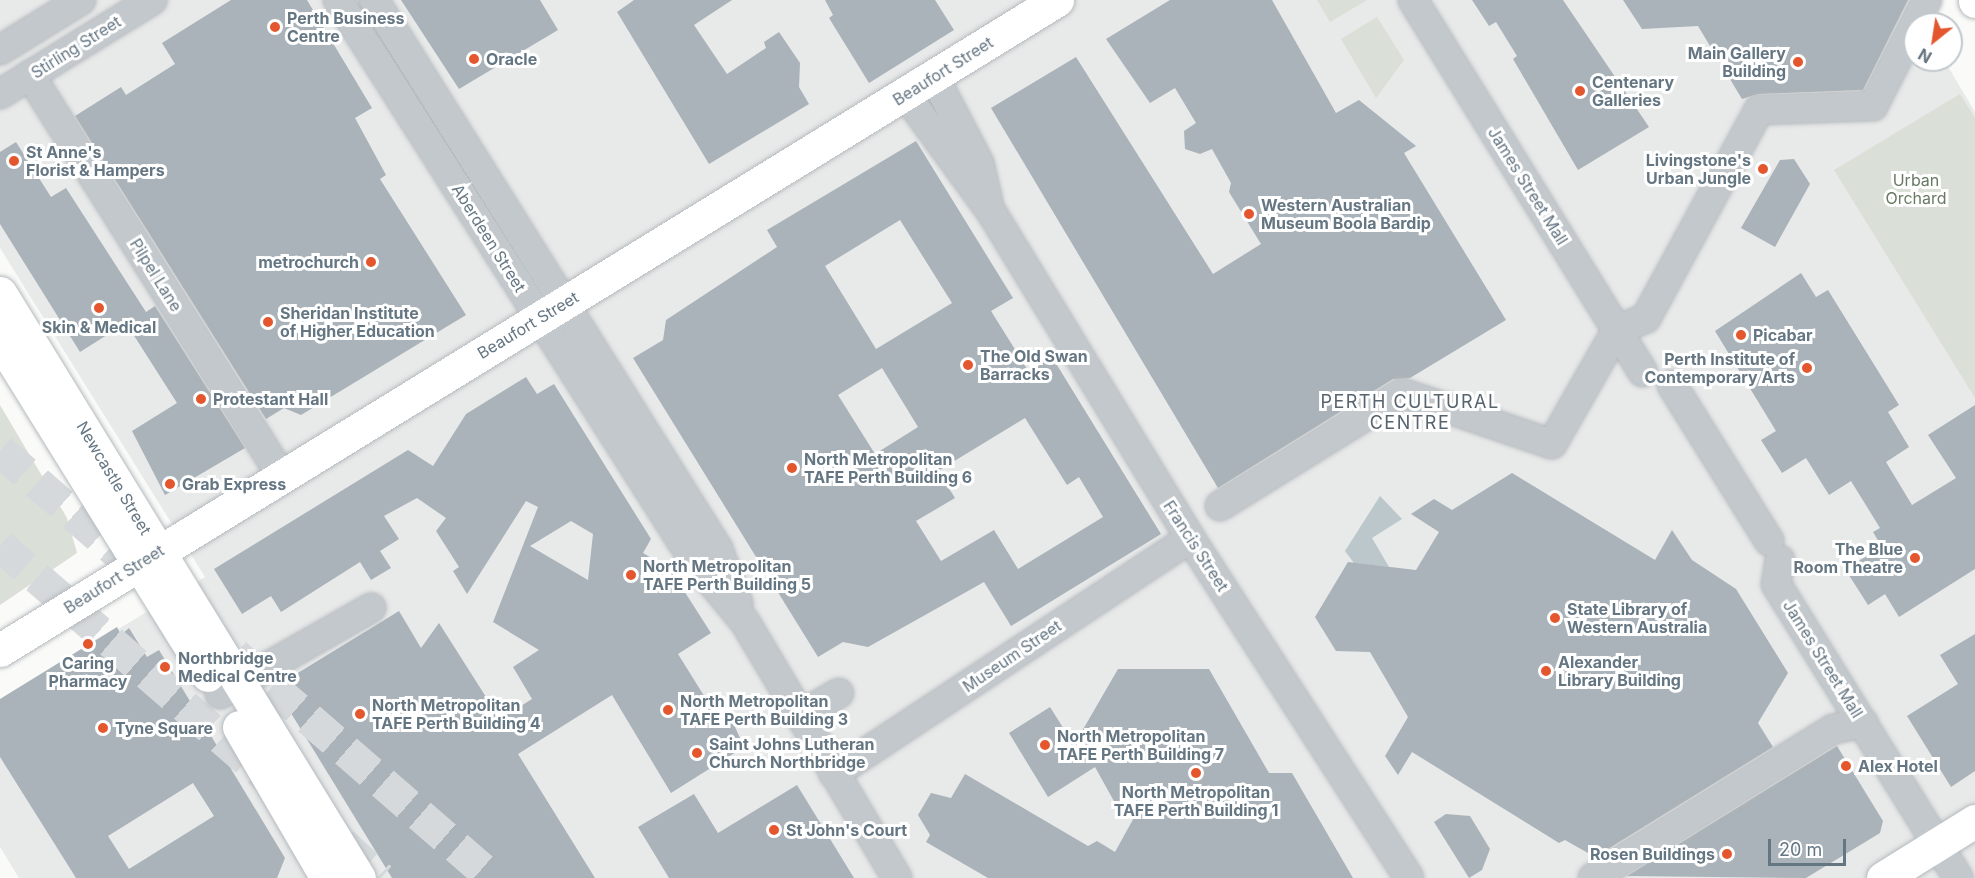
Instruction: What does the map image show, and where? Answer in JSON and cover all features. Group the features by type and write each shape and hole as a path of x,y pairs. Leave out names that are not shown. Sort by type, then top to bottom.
{"main road":[{"name":"Beaufort Street","path":"0,650 906,95 1057,0"},
{"name":"Newcastle Street","path":"0,293 148,558"},
{"name":"Newcastle Street","path":"0,340 148,558 230,690 359,878"},
{"name":"Newcastle Street","path":"230,690 327,878"},
{"path":"1883,878 1975,821"}],"street":[{"path":"0,50 81,0"},
{"name":"Stirling Street","path":"0,94 152,0"},
{"name":"Aberdeen Street","path":"338,0 718,549 745,622 897,878"},
{"name":"Aberdeen Street","path":"374,0 552,311"},
{"name":"James Street Mall","path":"1413,0 1643,372"},
{"path":"1220,506 1402,393 1552,444 1617,330 1646,318 1759,110 1872,106 1927,0"},
{"name":"Pilpel Lane","path":"30,75 282,476"},
{"name":"Francis Street","path":"934,76 980,163 990,210"},
{"name":"Francis Street","path":"906,95 990,210 1190,538 1409,878"},
{"name":"James Street Mall","path":"1672,385 1775,551 1776,584 1958,878"},
{"name":"Museum Street","path":"834,774 1190,538"},
{"path":"230,690 371,608"},
{"path":"800,717 838,693"},
{"path":"1593,878 1833,729 1863,723"}],"shaded area":[{"path":"0,0 1909,0 1916,12 1903,12 1903,72 1951,72 1975,112 1975,878 19,878 0,847 0,700 205,577 0,248"},
{"path":"1380,496 1402,519 1372,538 1389,567 1354,563 1345,551"}],"green space":[{"path":"1317,0 1367,0 1330,22"},
{"path":"1377,17 1404,60 1376,98 1341,39"},
{"name":"Urban Orchard","path":"1960,94 1975,118 1975,398 1834,170"},
{"path":"0,405 67,518 77,553 0,605"}],"building":[{"path":"231,0 307,0 372,108 355,118 386,175 380,179 466,315 301,415 284,408 266,419 75,116 121,87 126,95 175,64 162,43"},
{"name":"Oracle","path":"401,0 540,0 558,30 459,89"},
{"path":"634,0 732,0 694,25 727,74 766,48 764,42 779,32 800,63 799,87 809,104 709,164 617,12"},
{"path":"825,0 935,0 954,30 869,83 829,18 833,15"},
{"path":"1170,0 1272,0 1336,113 1359,100 1416,146 1404,153 1506,320 1410,378 1393,379 1218,488 991,108 1076,57 1213,274 1261,244 1229,192 1231,183 1212,149 1200,154 1185,149 1184,131 1196,123 1175,88 1150,103 1106,39"},
{"name":"Centenary Galleries","path":"1472,0 1563,0 1649,127 1578,170 1513,59 1517,56 1496,22 1489,26"},
{"name":"Main Gallery Building","path":"1623,0 1908,0 1863,90 1758,94 1742,99 1698,26 1642,29"},
{"path":"916,141 1013,298 991,311 1029,372 1052,357 1161,534 1011,626 984,582 868,647 843,642 818,657 633,358 663,340 666,320 777,247 767,230","holes":["900,220 952,303 876,349 825,266","882,368 918,427 875,454 838,395","1025,418 1067,485 1079,477 1103,517 1018,569 994,530 941,561 916,521 955,498 938,471"]},
{"path":"16,142 51,197 66,188 146,312 155,306 245,448 165,495 132,431 177,403 126,323 80,352 0,224 0,152"},
{"path":"1794,159 1810,184 1775,247 1741,228 1780,160"},
{"name":"Perth Institute of Contemporary Arts","path":"1801,273 1816,297 1828,290 1899,405 1888,412 1909,447 1886,462 1912,505 1956,478 1928,435 1975,405 1975,569 1899,617 1885,594 1868,605 1845,569 1882,547 1873,532 1880,528 1851,481 1829,495 1806,458 1782,473 1761,440 1776,431 1715,331"},
{"path":"526,377 537,394 554,384 651,539 643,553 670,569 711,633 678,654 716,715 731,718 744,747 671,793 612,695 518,754 595,878 392,878 275,687 399,611 421,648 439,623 500,719 532,699 513,667 539,650 493,622 538,507 526,501 467,594 453,571 459,567 436,531 446,518 417,498 384,516 399,539 380,551 391,568 371,580 360,562 281,612 271,596 242,614 214,569 408,450 433,466 466,414","holes":["571,521 593,534 588,580 530,546"]},
{"name":"Alexander Library Building","path":"1512,473 1655,560 1672,530 1692,560 1736,589 1788,673 1758,723 1773,747 1595,857 1565,840 1559,843 1412,752 1398,775 1385,756 1408,717 1370,652 1336,651 1315,617 1348,562 1416,570 1439,532 1411,514 1434,499 1452,510"},
{"name":"Tyne Square","path":"117,627 121,635 129,628 147,657 159,650 285,858 277,878 76,878 0,757 0,699","holes":["193,783 214,816 129,869 108,836"]},
{"path":"1975,634 1975,771 1951,787 1907,716 1958,684 1940,655"},
{"name":"North Metropolitan TAFE Perth Building 1","path":"1118,669 1209,669 1269,773 1292,773 1353,878 988,878 926,842 930,835 918,815 931,793 951,798 965,774 1088,846 1097,841 1115,852 1136,814 1115,803 1095,767 1048,797 1009,733 1050,707 1074,745"},
{"path":"1837,746 1883,821 1880,833 1806,878 1627,876"},
{"name":"St John's Court","path":"797,785 854,878 669,878 638,827 694,794 718,833"},
{"path":"1446,814 1470,816 1490,849 1482,870 1469,878 1434,822"}],"tunnel":[{"path":"0,450 141,573"},
{"path":"0,545 265,775"},
{"path":"235,654 493,878"},
{"path":"342,843 380,878"}],"place":[{"name":"Perth Business Centre","path":"275,27"},
{"name":"Oracle","path":"474,59"},
{"name":"Main Gallery Building","path":"1798,62"},
{"name":"Centenary Galleries","path":"1580,91"},
{"name":"St Anne's Florist & Hampers","path":"14,161"},
{"name":"Livingstone's Urban Jungle","path":"1763,169"},
{"name":"Western Australian Museum Boola Bardip","path":"1249,214"},
{"name":"metrochurch","path":"371,262"},
{"name":"Skin & Medical","path":"99,308"},
{"name":"Sheridan Institute of Higher Education","path":"268,322"},
{"name":"Picabar","path":"1741,335"},
{"name":"The Old Swan Barracks","path":"968,365"},
{"name":"Perth Institute of Contemporary Arts","path":"1807,368"},
{"name":"Protestant Hall","path":"201,399"},
{"name":"North Metropolitan TAFE Perth Building 6","path":"792,468"},
{"name":"Grab Express","path":"170,484"},
{"name":"The Blue Room Theatre","path":"1915,558"},
{"name":"North Metropolitan TAFE Perth Building 5","path":"631,575"},
{"name":"State Library of Western Australia","path":"1555,618"},
{"name":"Caring Pharmacy","path":"88,644"},
{"name":"Northbridge Medical Centre","path":"165,667"},
{"name":"Alexander Library Building","path":"1546,671"},
{"name":"North Metropolitan TAFE Perth Building 3","path":"668,710"},
{"name":"North Metropolitan TAFE Perth Building 4","path":"360,714"},
{"name":"Tyne Square","path":"103,728"},
{"name":"North Metropolitan TAFE Perth Building 7","path":"1045,745"},
{"name":"Saint Johns Lutheran Church Northbridge","path":"697,753"},
{"name":"Alex Hotel","path":"1846,766"},
{"name":"North Metropolitan TAFE Perth Building 1","path":"1196,773"},
{"name":"St John's Court","path":"774,830"},
{"name":"Rosen Buildings","path":"1727,854"}],"district":[{"name":"PERTH CULTURAL CENTRE","path":"1410,413"}]}
